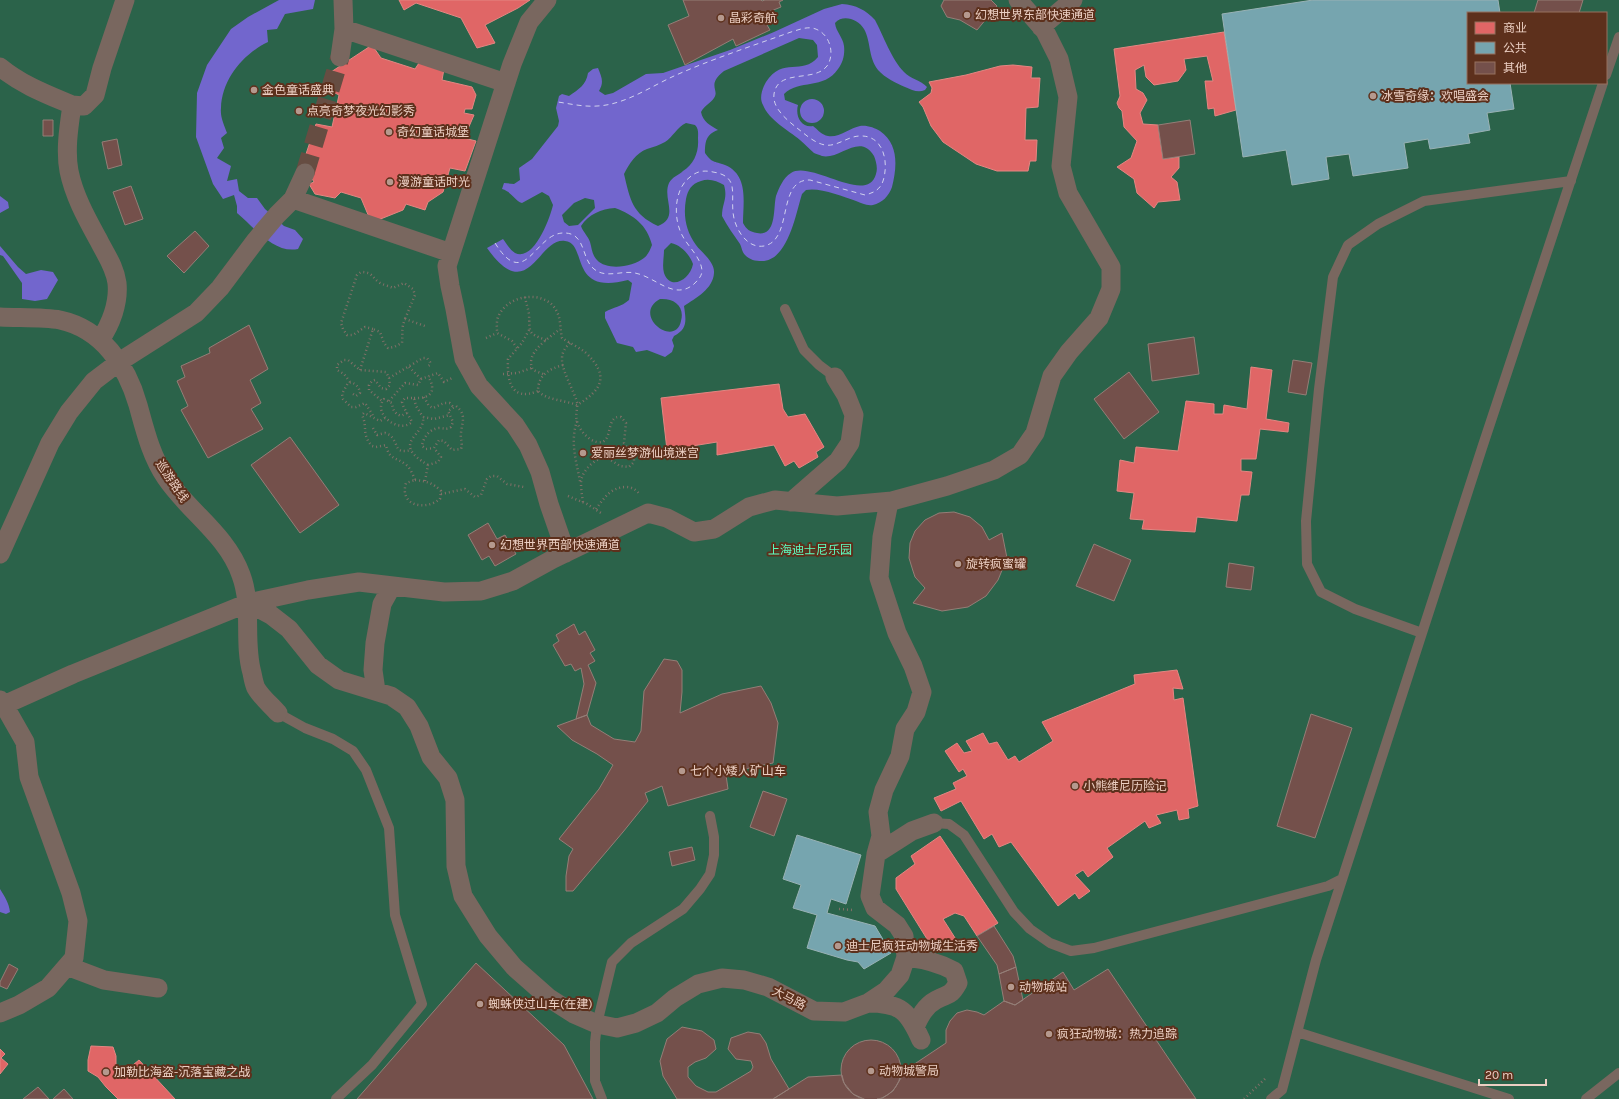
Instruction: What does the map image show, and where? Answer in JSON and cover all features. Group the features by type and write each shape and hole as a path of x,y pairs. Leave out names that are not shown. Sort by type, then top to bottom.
{"street":[{"path":"0,67 12,77 35,90 72,104 84,106 96,95 102,68 126,0"},
{"path":"340,57 344,29 343,0"},
{"path":"547,0 529,22 506,83 447,266 464,360 479,386 515,425 528,444 540,472 549,504 566,553"},
{"path":"0,1013 19,1005 48,988 74,958 78,921 71,893 29,777 25,742 2,702 248,603 359,582 444,592 481,591 513,581 648,513 667,518 694,532 714,529 749,507 775,500 837,506 889,502 947,486 994,470 1020,455 1035,433 1052,376 1069,352 1099,318 1111,289 1111,267 1068,193 1061,166 1068,97 1058,59 1041,27 1018,0"},
{"path":"1041,27 1073,0"},
{"path":"344,29 506,83"},
{"path":"72,104 68,138 69,171 78,199 99,242 111,261 117,283 115,308 108,329 100,340"},
{"path":"0,554 50,443 69,412 94,381 119,362 196,313 220,288 256,240 293,199 305,173"},
{"path":"293,199 451,253"},
{"name":"巡游路线","path":"0,317 60,320 86,330 105,344 119,362 132,385 151,449 166,477 187,504 210,526 230,551 241,575 248,603 247,638 250,665 256,688 278,713"},
{"path":"791,502 838,461 850,443 854,415 846,395 835,377"},
{"name":"大马路","path":"248,603 271,615 289,629 318,666 339,680 391,696 407,707 419,726 431,756 448,778 456,800 456,866 463,896 488,936 514,966 549,998 574,1014 597,1024 617,1028 636,1023 657,1013 675,998 698,984 722,978 744,980 768,987 814,1011 844,1012 868,1003 886,991 900,975 906,957 904,936 897,925 875,908 870,896 876,854 881,836 878,812 884,790 900,756 905,729 916,712 922,692 913,666 897,633 879,578 882,537 889,502"},
{"path":"376,691 373,670 375,643 382,604 392,586"},
{"path":"876,854 912,831 934,823"},
{"path":"868,1003 885,1003 899,1007 908,1016 918,1033 923,1011 936,1000 952,993 958,983 954,971 946,966 906,957"},
{"path":"67,966 104,980 158,988"}],"lane":[{"path":"1607,73 1619,36"},
{"path":"1271,1099 1282,1090 1316,960 1484,441 1604,84"},
{"path":"1422,633 1355,609 1321,592 1307,564 1306,521 1319,389 1333,277 1348,246 1378,224 1424,201 1571,181"},
{"path":"785,309 804,350 819,366 835,377"},
{"path":"278,713 305,728 333,739 353,751 366,770 389,828 395,915 422,1004 372,1065 336,1099"},
{"path":"602,1099 595,1081 595,1042 597,1024 612,962 631,943 683,909 710,874 714,855 714,837 710,816"},
{"path":"934,823 949,824 964,835 1014,912 1030,929 1050,943 1071,951 1094,948 1171,928 1328,886 1342,879"},
{"path":"1297,1032 1509,1099"},
{"path":"1586,1099 1619,1073"}],"path":[{"path":"361,272 367,272 375,277 380,283 393,288 404,283 413,289 415,295 405,319 401,328 403,336 402,343 394,347 388,348 384,343 380,332 365,327 353,335 347,335 341,323 357,275 361,272"},
{"path":"525,297 529,313 529,330 527,336 508,359 508,374 513,389 520,395 528,395 538,391"},
{"path":"497,333 497,321 499,314 505,306 525,297 539,297 548,301 557,312 562,338 585,352 594,363 600,374 600,384 598,388 589,398 577,405"},
{"path":"405,319 425,326"},
{"path":"360,370 372,329"},
{"path":"543,374 537,373 532,368 531,358 536,350 546,340 560,329"},
{"path":"529,330 534,335 546,340"},
{"path":"486,338 497,333"},
{"path":"497,333 512,341 517,348"},
{"path":"570,344 564,349 562,358 577,405 577,421 573,445 581,481 582,502"},
{"path":"389,378 423,358 427,358 430,362 430,366 428,366"},
{"path":"353,394 356,396 360,393 359,388 356,384 350,382 344,374 337,370 337,365 340,362 348,360 360,370 386,372 390,385 386,389 381,388 375,380 368,385 369,390 382,401 384,399 392,403 396,414 401,416 407,413"},
{"path":"563,365 543,374 538,384 538,391 542,396 550,399 564,400 577,405"},
{"path":"409,367 422,379"},
{"path":"389,401 406,383 418,385 422,379 438,373 444,382 469,368"},
{"path":"503,374 517,373 532,368"},
{"path":"382,401 381,406 385,418 392,423 401,426 409,425 412,422 402,402 405,398 424,397 431,394 433,388 428,376"},
{"path":"350,382 343,391 343,399 351,407 356,407 365,403 375,418"},
{"path":"424,397 429,406 433,408 444,403 450,403 454,408"},
{"path":"414,398 416,406 423,417 422,426 411,440 412,450 419,460 428,465 438,462 441,457 434,448"},
{"path":"456,406 463,414 464,421 461,433 463,444 462,449 452,450 444,441 439,440 434,448 426,449 422,446 423,441 432,430 437,428 447,430 451,427 453,422 448,411 456,406"},
{"path":"385,418 380,421 364,413 362,416 365,421 364,432 369,443 376,447 386,445 387,451 391,456 405,463 415,480"},
{"path":"423,417 434,419 450,415"},
{"path":"577,421 588,438 603,442 608,436 613,419 617,416 621,417 626,423 624,443 634,459 634,462 628,467 620,466 606,458 599,459 594,462 585,472 581,481"},
{"path":"373,428 377,435 390,434 400,451 403,452 412,450"},
{"path":"425,481 428,465"},
{"path":"415,480 425,481 436,485 441,491 440,499 434,504 418,505 407,500 403,491 406,483 415,480"},
{"path":"596,509 607,494 618,487 630,487 638,492 644,500 648,513"}],"green space":[{"name":"上海迪士尼乐园","path":"0,0 1619,0 1619,1099 0,1099"}],"shaded area":[{"path":"279,0 315,0 313,9 285,14 277,29 267,30 268,42 250,53 242,61 230,78 222,97 221,108 222,118 227,133 221,138 224,148 217,158 231,166 227,181 237,179 239,191 248,198 257,198 265,209 284,226 295,230 303,239 298,249 281,247 257,232 237,213 234,195 223,199 213,184 196,137 197,93 207,65 231,29 248,17"},
{"path":"842,4 856,7 868,13 875,20 900,67 906,74 927,87 922,91 913,90 894,82 881,73 873,60 864,29 854,20 846,18 838,20 835,23 844,49 844,55 840,67 826,80 790,89 784,94 785,100 798,105 797,113 802,123 813,126 826,135 836,136 856,127 868,126 880,131 886,136 891,142 895,156 895,172 891,190 882,201 871,205 824,191 811,189 806,190 802,194 794,224 784,245 771,259 759,261 751,259 744,254 740,244 722,216 725,198 724,185 716,181 704,180 692,186 686,199 686,223 693,240 708,258 714,269 714,273 711,284 699,296 684,306 684,327 674,336 672,340 674,346 672,352 665,357 647,350 636,352 633,347 617,343 605,318 605,312 629,300 632,283 628,280 609,283 596,281 588,275 572,244 565,241 556,243 547,249 532,265 523,271 513,271 501,264 487,248 503,239 513,252 522,254 529,251 540,237 545,228 553,205 549,196 542,192 522,203 502,189 504,183 514,184 520,180 519,168 532,159 558,126 559,121 556,108 559,96 562,94 569,96 579,89 586,81 588,73 593,69 598,68 601,77 602,85 599,91 605,95 613,93 646,74 663,73 730,50 824,9","holes":["799,38 813,40 817,45 818,57 806,65 786,68 772,74 763,88 761,96 762,102 774,120 815,153 822,156 829,156 850,148 862,146 868,149 874,156 877,167 877,172 871,183 862,186 850,184 811,172 800,171 791,173 784,180 777,193 773,220 768,231 757,233 748,230 743,223 744,198 738,175 725,165 712,160 705,153 707,139 711,134 718,130 705,121 701,112 714,98 716,92 714,87 716,80 724,71","686,123 695,125 697,128 697,153 690,165 669,183 667,189 669,207 668,218 665,222 658,226 637,211 628,191 624,174 639,153 665,142","585,198 594,200 595,208 578,225 569,226 564,222 562,215 574,203","615,208 628,214 643,226 652,245 650,251 644,258 633,264 613,267 601,263 594,256 589,240 581,226 592,215 600,211","671,243 682,248 690,257 693,264 688,275 684,279 675,282 667,278 663,270 664,250","660,299 665,299 677,304 680,307 682,316 677,329 671,332 664,331 657,326 652,320 650,313 652,306"]},
{"path":"812,99 820,103 824,111 820,119 812,123 804,119 800,111 804,103"},
{"path":"0,196 8,202 9,208 0,213"},
{"path":"0,246 26,274 41,270 53,272 58,280 47,299 35,301 22,299 22,283 3,256 0,255"},
{"path":"0,889 10,912 6,914 0,912"}],"building: 商业":[{"path":"399,0 530,0 485,25 495,43 477,48 461,18 416,3 404,10"},
{"path":"1224,32 1236,110 1215,116 1214,108 1208,109 1205,81 1213,81 1207,56 1184,59 1186,70 1178,81 1154,85 1146,77 1144,65 1135,70 1136,89 1143,93 1147,100 1140,113 1143,124 1158,125 1163,159 1179,157 1179,168 1171,177 1177,182 1180,200 1158,202 1154,208 1137,193 1134,179 1117,167 1131,158 1137,141 1124,127 1122,111 1117,103 1120,96 1114,49"},
{"name":"奇幻童话城堡","path":"372,45 381,58 415,69 419,63 444,69 442,80 472,87 476,95 472,109 465,109 464,113 474,115 464,138 476,141 465,171 450,168 443,192 428,202 425,210 406,204 403,210 378,220 369,217 361,198 341,192 335,198 315,194 309,184 314,182 303,163 316,124 332,127 339,95 327,89 331,72"},
{"path":"1013,65 1032,67 1031,78 1040,78 1038,107 1026,108 1025,140 1037,140 1036,161 1030,161 1028,171 997,171 976,164 943,142 931,126 923,107 919,102 931,93 932,88 929,82 966,75 1000,66"},
{"path":"1251,367 1272,370 1266,419 1289,423 1288,432 1260,429 1256,459 1241,459 1241,471 1252,472 1249,495 1241,495 1237,521 1197,517 1195,532 1142,529 1144,520 1130,519 1134,493 1117,491 1120,460 1134,463 1136,447 1178,451 1186,401 1214,404 1214,414 1223,414 1224,405 1247,409"},
{"path":"779,384 783,409 788,417 805,414 824,447 816,452 818,457 799,468 794,461 785,466 774,445 717,455 717,442 667,450 661,398"},
{"name":"小熊维尼历险记","path":"1177,670 1183,689 1173,688 1174,700 1183,698 1198,806 1188,809 1189,818 1179,820 1177,810 1156,815 1161,823 1149,828 1145,821 1107,848 1113,857 1088,877 1083,870 1075,875 1090,891 1079,899 1075,893 1058,906 1011,842 999,847 992,834 984,839 961,801 941,811 934,798 956,789 953,783 967,776 963,769 959,772 945,751 957,743 964,753 972,751 966,741 983,733 989,744 997,742 1008,760 1015,756 1019,762 1053,741 1042,722 1135,684 1134,675"},
{"path":"940,836 998,923 977,936 964,916 955,913 943,919 957,941 947,949 927,939 896,889 896,878 915,864 911,856"},
{"name":"加勒比海盗-沉落宝藏之战","path":"91,1046 113,1047 116,1056 116,1067 123,1073 139,1060 175,1099 118,1099 98,1077 88,1071 88,1060"},
{"path":"0,1049 5,1054 1,1058 8,1064 0,1074"}],"building: 公共":[{"name":"冰雪奇缘：欢唱盛会","path":"1313,0 1498,0 1500,12 1467,12 1467,84 1510,84 1514,109 1487,113 1490,130 1468,134 1470,143 1430,149 1428,139 1404,143 1408,168 1353,176 1349,154 1326,157 1329,179 1292,185 1286,150 1243,157 1222,14"},
{"path":"797,835 861,855 846,904 831,899 827,913 875,926 891,953 864,969 858,962 807,948 817,915 793,908 801,885 783,879"}],"building: 其他":[{"path":"683,0 783,0 779,2 781,7 761,15 770,30 736,46 733,39 685,65 668,25 689,16"},
{"name":"幻想世界东部快速通道","path":"944,0 991,0 997,6 977,30 960,20 947,17 941,6"},
{"path":"1538,0 1583,0 1579,12 1534,12"},
{"path":"43,120 53,120 53,136 43,136"},
{"path":"1190,120 1195,154 1163,159 1158,125"},
{"path":"117,139 122,165 108,169 102,142"},
{"path":"131,186 143,219 125,225 113,192"},
{"path":"195,231 209,246 184,273 167,256"},
{"path":"249,325 268,369 250,380 261,403 251,409 263,429 208,458 181,410 188,406 177,381 185,377 181,366 210,353 209,348"},
{"path":"1194,337 1199,374 1152,381 1148,344"},
{"path":"1293,360 1312,363 1306,395 1288,392"},
{"path":"1129,372 1159,412 1124,439 1094,399"},
{"path":"290,437 339,505 300,533 251,465"},
{"name":"旋转疯蜜罐","path":"954,512 970,517 982,527 989,540 1002,533 1007,558 998,580 986,596 968,607 942,611 913,603 925,588 915,577 909,558 910,543 915,531 925,520 939,513"},
{"name":"幻想世界西部快速通道","path":"488,523 497,539 505,535 516,554 495,566 489,556 482,560 468,535"},
{"path":"1094,544 1131,560 1114,601 1076,586"},
{"path":"1229,563 1254,567 1251,590 1226,587"},
{"path":"574,624 579,635 585,631 595,650 590,653 595,661 588,665 596,683 587,715 576,719 584,684 581,668 575,671 571,664 565,666 553,645 559,641 556,635"},
{"path":"664,659 677,661 682,670 680,713 722,694 761,686 771,703 778,723 773,763 726,775 728,789 668,806 662,786 645,793 648,801 573,891 566,891 566,876 569,856 573,849 559,839 599,789 613,765 572,740 557,726 587,715 591,725 614,739 635,742 641,731 644,691"},
{"path":"1311,714 1352,728 1315,838 1277,826"},
{"path":"763,791 787,799 774,836 750,827"},
{"path":"692,847 695,860 672,866 669,852"},
{"path":"994,926 1013,956 1016,967 999,974 997,965 977,936"},
{"name":"蜘蛛侠过山车(在建)","path":"476,963 564,1045 593,1099 357,1099"},
{"path":"9,964 18,969 7,989 0,986 0,982"},
{"name":"动物城站","path":"1016,967 1023,1000 1015,1005 1004,1001 999,974"},
{"name":"疯狂动物城：热力追踪","path":"1108,969 1196,1099 881,1099 893,1091 901,1078 901,1073 946,1043 946,1030 950,1021 957,1013 967,1010 984,1015 1004,1001 1015,1005 1063,972 1074,990"},
{"path":"682,1027 702,1031 714,1040 716,1049 706,1058 695,1062 688,1067 688,1077 696,1086 708,1092 716,1092 751,1071 753,1067 751,1061 736,1059 728,1049 731,1038 748,1032 760,1034 766,1043 771,1059 789,1089 773,1099 677,1099 663,1076 660,1061 667,1039"},
{"name":"动物城警局","path":"871,1040 888,1045 896,1053 901,1070 896,1087 888,1095 871,1100 854,1095 846,1087 841,1070 846,1053 854,1045"},
{"path":"842,1075 844,1083 853,1094 864,1099 773,1099 808,1077"},
{"path":"38,1087 49,1099 23,1099"},
{"path":"64,1089 73,1099 53,1099"}],"ferry route":[{"path":"495,243 506,257 515,262 523,261 555,235 569,233 579,240 588,262 599,272 609,274 630,272 643,275 672,289 687,289 694,284 702,272 700,262 682,235 676,212 678,196 681,189 685,182 695,173 710,171 727,177 732,186 733,212 736,224 742,236 747,241 758,246 764,246 773,241 779,233 788,199 793,189 799,182 810,180 865,195 878,189 882,184 885,174 885,159 883,151 875,140 868,137 856,136 834,144 821,144 810,138 789,121 775,104 774,94 777,86 782,81 789,78 814,74 821,71 830,61 831,49 827,38 823,33 812,28 804,28 791,32 717,58 674,76 637,95 607,105 592,106 558,102"}],"tunnel":[{"path":"305,173 340,57"}],"place":[{"name":"幻想世界东部快速通道","path":"967,15"},
{"name":"晶彩奇航","path":"721,18"},
{"name":"金色童话盛典","path":"254,90"},
{"name":"冰雪奇缘：欢唱盛会","path":"1373,96"},
{"name":"点亮奇梦夜光幻影秀","path":"299,111"},
{"name":"奇幻童话城堡","path":"389,132"},
{"name":"漫游童话时光","path":"390,182"},
{"name":"爱丽丝梦游仙境迷宫","path":"583,453"},
{"name":"幻想世界西部快速通道","path":"492,545"},
{"name":"旋转疯蜜罐","path":"958,564"},
{"name":"七个小矮人矿山车","path":"682,771"},
{"name":"小熊维尼历险记","path":"1075,786"},
{"name":"迪士尼疯狂动物城生活秀","path":"838,946"},
{"name":"动物城站","path":"1011,987"},
{"name":"蜘蛛侠过山车(在建)","path":"480,1004"},
{"name":"疯狂动物城：热力追踪","path":"1049,1034"},
{"name":"动物城警局","path":"871,1071"},
{"name":"加勒比海盗-沉落宝藏之战","path":"106,1072"}]}
